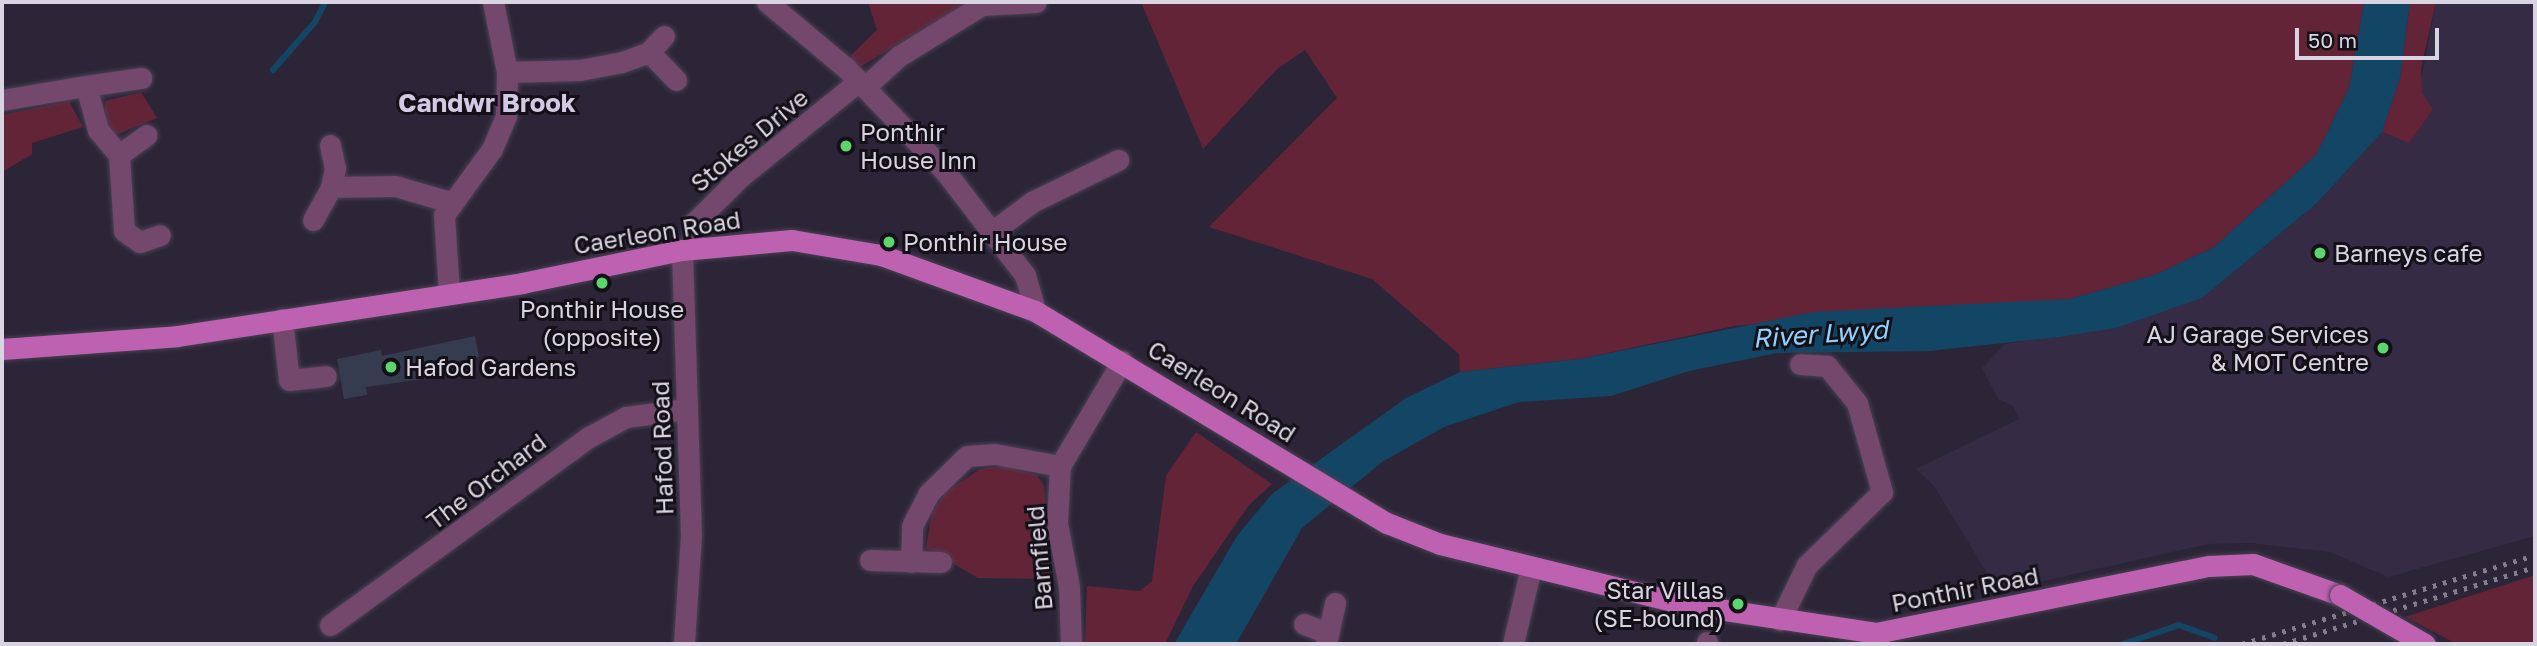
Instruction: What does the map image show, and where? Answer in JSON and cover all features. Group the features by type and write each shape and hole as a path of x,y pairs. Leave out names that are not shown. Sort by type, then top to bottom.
{"main road":[{"name":"Caerleon Road","path":"2,349 177,336 449,293 688,249 792,240 881,256 1035,311 1346,497"},
{"name":"Ponthir Road","path":"1346,497 1387,523 1440,544 1531,567 1780,620 1876,633 2209,566 2253,564 2340,595 2425,644"}],"street":[{"path":"449,293 444,215 450,202 503,132 507,72 494,2"},
{"path":"767,2 862,84 944,170 993,231 1031,286 1035,311"},
{"name":"Stokes Drive","path":"688,249 694,223 719,197 899,56 982,5 1036,2"},
{"path":"507,72 580,70 656,44 676,80"},
{"path":"2,100 141,78"},
{"path":"86,86 98,130 119,155 124,231 140,242 160,235"},
{"path":"119,155 147,135"},
{"path":"313,220 331,187 335,167 330,145"},
{"path":"993,231 1032,202 1118,160"},
{"path":"331,187 395,186 450,202"},
{"name":"Hafod Road","path":"684,644 691,535 686,408 688,249"},
{"path":"282,320 289,380 326,376"},
{"name":"Barnfield","path":"1071,644 1069,587 1057,523 1060,466 1122,361"},
{"path":"1780,620 1807,565 1882,492 1857,403 1827,366 1800,364"},
{"name":"The Orchard","path":"330,625 589,437 626,417 686,408"},
{"path":"911,562 912,526 928,494 967,456 995,454 1060,466"},
{"path":"870,561 941,562"},
{"path":"1513,644 1531,567"},
{"path":"1304,624 1327,638 1335,604"}],"shaded area":[{"path":"868,2 969,2 858,68 848,58 877,30"},
{"path":"1141,2 2364,2 2349,88 2316,155 2214,247 2157,274 2070,299 1734,326 1580,359 1460,372 1459,354 1372,279 1209,227 1337,98 1305,50 1277,69 1203,149"},
{"path":"2410,2 2436,2 2421,68 2422,93 2433,109 2409,143 2382,132 2400,78"},
{"path":"2436,2 2535,2 2535,536 2388,577 2330,552 2251,543 2208,544 1998,591 1934,486 1916,469 2019,419 2013,406 1998,399 1982,368 2005,344 2116,328 2202,298 2317,203 2382,132 2409,143"},
{"path":"141,92 157,118 114,136 105,125 105,101"},
{"path":"69,101 83,127 32,143 32,154 2,172 2,115"},
{"path":"1196,432 1272,484 1249,505 1193,586 1165,644 1085,644 1087,586 1140,591 1152,581 1166,476"},
{"path":"1002,466 1037,475 1044,486 1053,579 978,578 926,548 932,512 946,492 980,469"},
{"path":"2535,575 2535,644 2457,644 2405,617"}],"water":[{"name":"River Lwyd","path":"2364,2 2410,2 2400,78 2382,132 2317,203 2202,298 2116,328 2059,337 1929,351 1777,353 1689,371 1611,396 1519,402 1444,427 1382,462 1302,528 1236,644 1174,644 1237,536 1272,494 1406,398 1460,372 1580,359 1813,312 2070,299 2157,274 2214,247 2316,155 2349,88"}],"building":[{"name":"Hafod Gardens","path":"475,336 479,357 442,364 445,376 366,387 367,395 344,399 337,359 381,350 382,356"}],"waterway":[{"path":"273,70 315,22 325,2"},
{"path":"2123,644 2179,625 2215,638"}],"railway":[{"path":"2242,644 2535,555"},
{"path":"2283,644 2535,567"}],"place":[{"name":"Ponthir House Inn","path":"846,146"},
{"name":"Ponthir House","path":"889,242"},
{"name":"Barneys cafe","path":"2320,253"},
{"name":"Ponthir House (opposite)","path":"602,283"},
{"name":"AJ Garage Services & MOT Centre","path":"2383,348"},
{"name":"Hafod Gardens","path":"391,367"},
{"name":"Star Villas (SE-bound)","path":"1738,604"}],"district":[{"name":"Candwr Brook","path":"487,103"}]}
